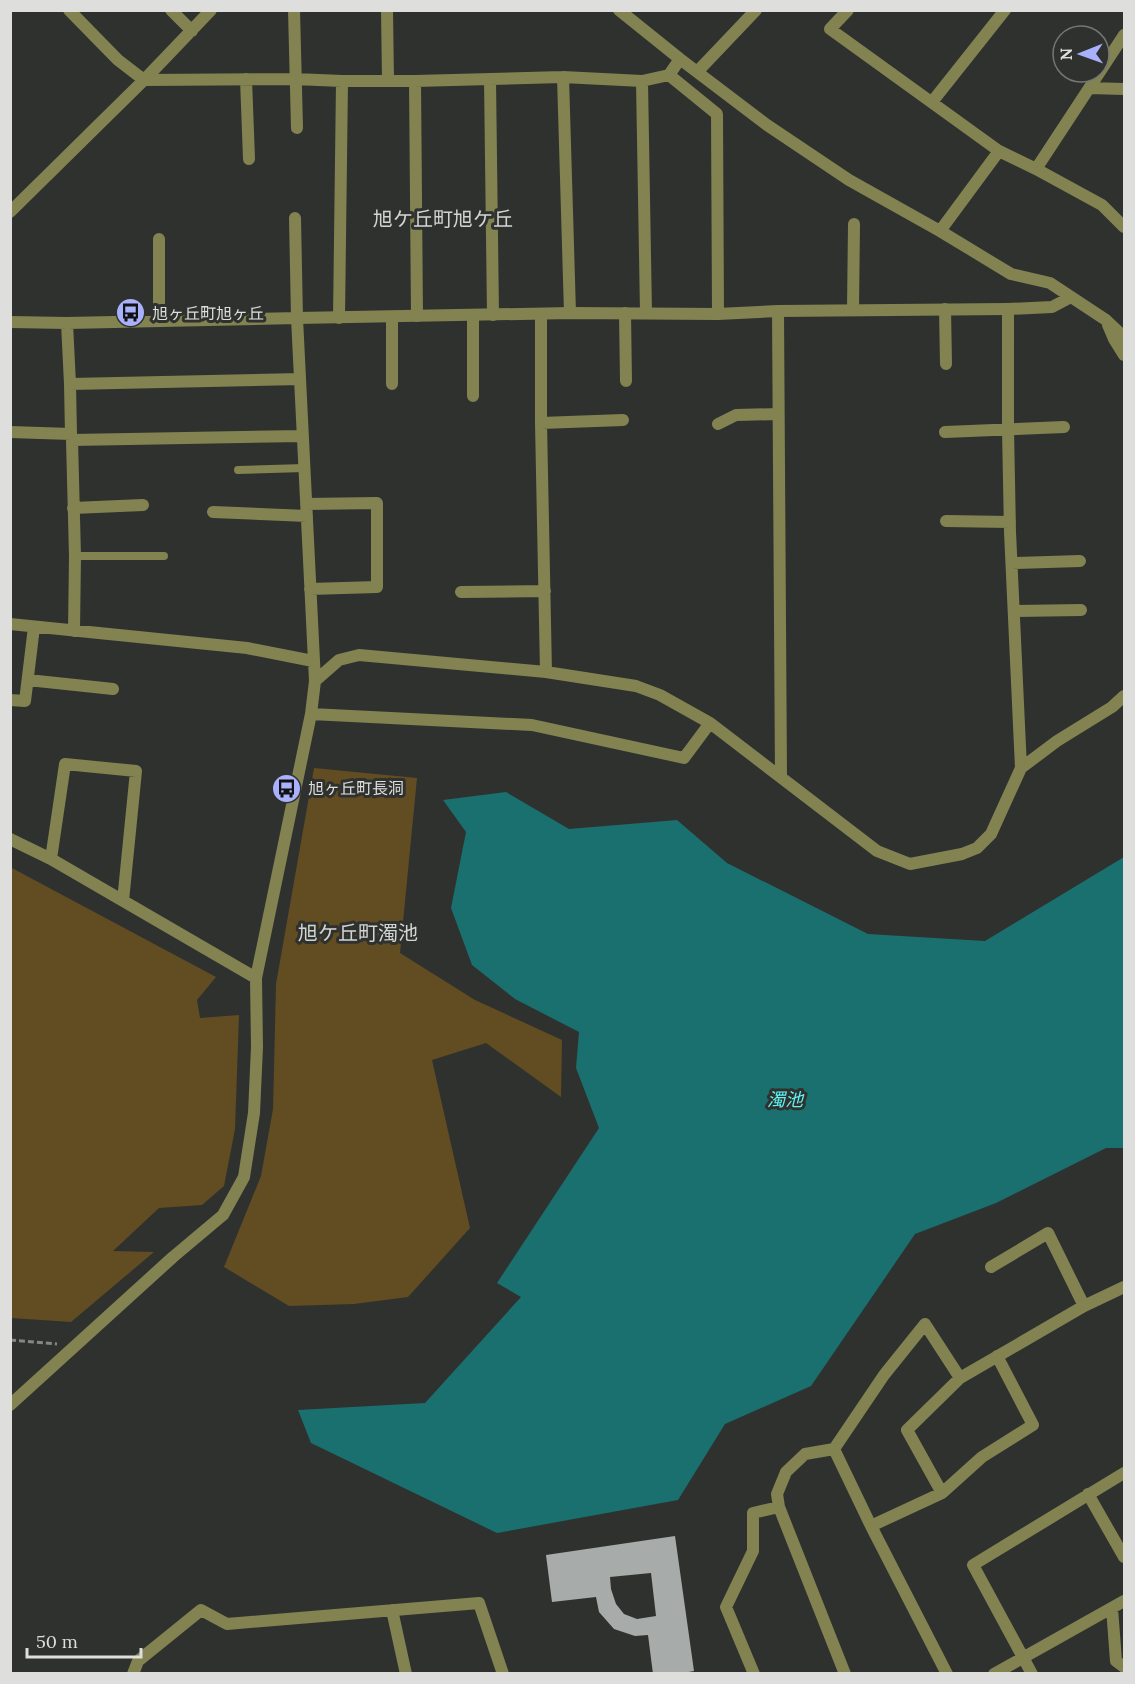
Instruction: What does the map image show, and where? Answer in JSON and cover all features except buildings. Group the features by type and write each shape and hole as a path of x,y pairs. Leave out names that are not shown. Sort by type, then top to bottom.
{"street":[{"path":"69,10 118,60 144,80 415,81 564,77 642,81 669,75 680,59"},
{"path":"171,10 192,31"},
{"path":"10,212 144,80 211,10"},
{"path":"294,10 297,128"},
{"path":"387,10 388,81"},
{"path":"620,10 767,125 849,180 1011,274 1050,283 1106,320 1125,337"},
{"path":"697,72 756,10"},
{"path":"848,10 830,29 999,151 1102,205 1125,227"},
{"path":"932,102 1005,10"},
{"path":"1036,169 1125,35"},
{"path":"669,75 717,114 717,314"},
{"path":"564,77 570,313"},
{"path":"246,79 249,159"},
{"path":"490,79 493,315"},
{"path":"339,318 342,81"},
{"path":"415,81 417,316"},
{"path":"642,81 646,313"},
{"path":"1089,88 1125,89"},
{"path":"940,231 999,151"},
{"path":"10,1405 173,1257 223,1215 244,1177 254,1113 257,1047 256,978 311,714 315,681 297,318 295,218"},
{"path":"853,310 854,224"},
{"path":"159,239 159,321"},
{"path":"10,322 1052,308 1071,297"},
{"path":"945,309 946,364"},
{"path":"315,681 339,660 359,655 546,672 636,686 660,695 710,723 877,851 910,864 962,854 977,848 992,834 1021,768 1010,522 1008,309"},
{"path":"778,311 782,777"},
{"path":"625,313 626,381"},
{"path":"473,315 473,396"},
{"path":"541,315 546,672"},
{"path":"392,317 392,384"},
{"path":"1106,320 1114,339 1125,355"},
{"path":"67,323 75,556 74,631"},
{"path":"70,384 300,379"},
{"path":"718,424 736,415 778,414"},
{"path":"541,423 623,420"},
{"path":"945,432 1064,427"},
{"path":"10,432 71,437 303,436"},
{"path":"213,512 306,510 377,503 377,587 310,589"},
{"path":"73,508 142,505"},
{"path":"946,522 1010,522"},
{"path":"1012,563 1080,561"},
{"path":"461,592 545,591"},
{"path":"1014,611 1081,610"},
{"path":"10,624 247,648 313,661"},
{"path":"10,700 25,701 34,627"},
{"path":"28,680 113,689"},
{"path":"1021,768 1125,696"},
{"path":"311,714 532,725 684,758 710,723"},
{"path":"51,859 65,764 136,771 123,901"},
{"path":"10,839 51,859 256,978"},
{"path":"992,1267 1048,1233 1084,1306"},
{"path":"942,1493 907,1430 960,1378 1084,1306 1125,1287"},
{"path":"845,1674 779,1507 777,1494 786,1472 805,1454 834,1449 884,1375 925,1324 960,1378"},
{"path":"871,1526 942,1493 982,1457 1033,1425 997,1356"},
{"path":"834,1449 946,1674"},
{"path":"1032,1674 973,1565 1125,1473"},
{"path":"1088,1494 1125,1557"},
{"path":"754,1674 726,1607 753,1551 753,1513 779,1507"},
{"path":"994,1674 1125,1601"},
{"path":"134,1674 138,1661 201,1610 227,1624 479,1603 503,1674"},
{"path":"1112,1608 1116,1661 1125,1667"},
{"path":"392,1610 406,1674"}],"lane":[{"path":"238,470 304,468"},
{"path":"75,556 164,556"}],"path":[{"path":"10,1340 60,1345 81,1340"}],"shaded area":[{"path":"314,768 417,778 400,953 475,1000 562,1040 561,1097 486,1043 432,1060 470,1228 408,1297 354,1304 289,1306 224,1267 261,1176 273,1109 276,984"},
{"path":"10,867 216,977 197,1000 200,1018 239,1015 235,1129 224,1186 202,1205 159,1208 113,1251 154,1252 71,1322 11,1318"}],"water":[{"name":"濁池","path":"506,792 569,829 677,820 727,863 868,934 985,941 1124,857 1124,1148 1106,1148 996,1203 915,1234 811,1386 725,1424 678,1500 497,1533 311,1443 298,1410 425,1403 521,1297 497,1283 599,1128 576,1068 579,1032 515,999 472,965 451,908 466,832 443,800"}],"place":[{"name":"旭ヶ丘町旭ヶ丘","path":"131,313"},
{"name":"旭ヶ丘町長洞","path":"287,788"}],"district":[{"name":"旭ケ丘町旭ケ丘","path":"443,219"},
{"name":"旭ケ丘町濁池","path":"358,933"}]}
